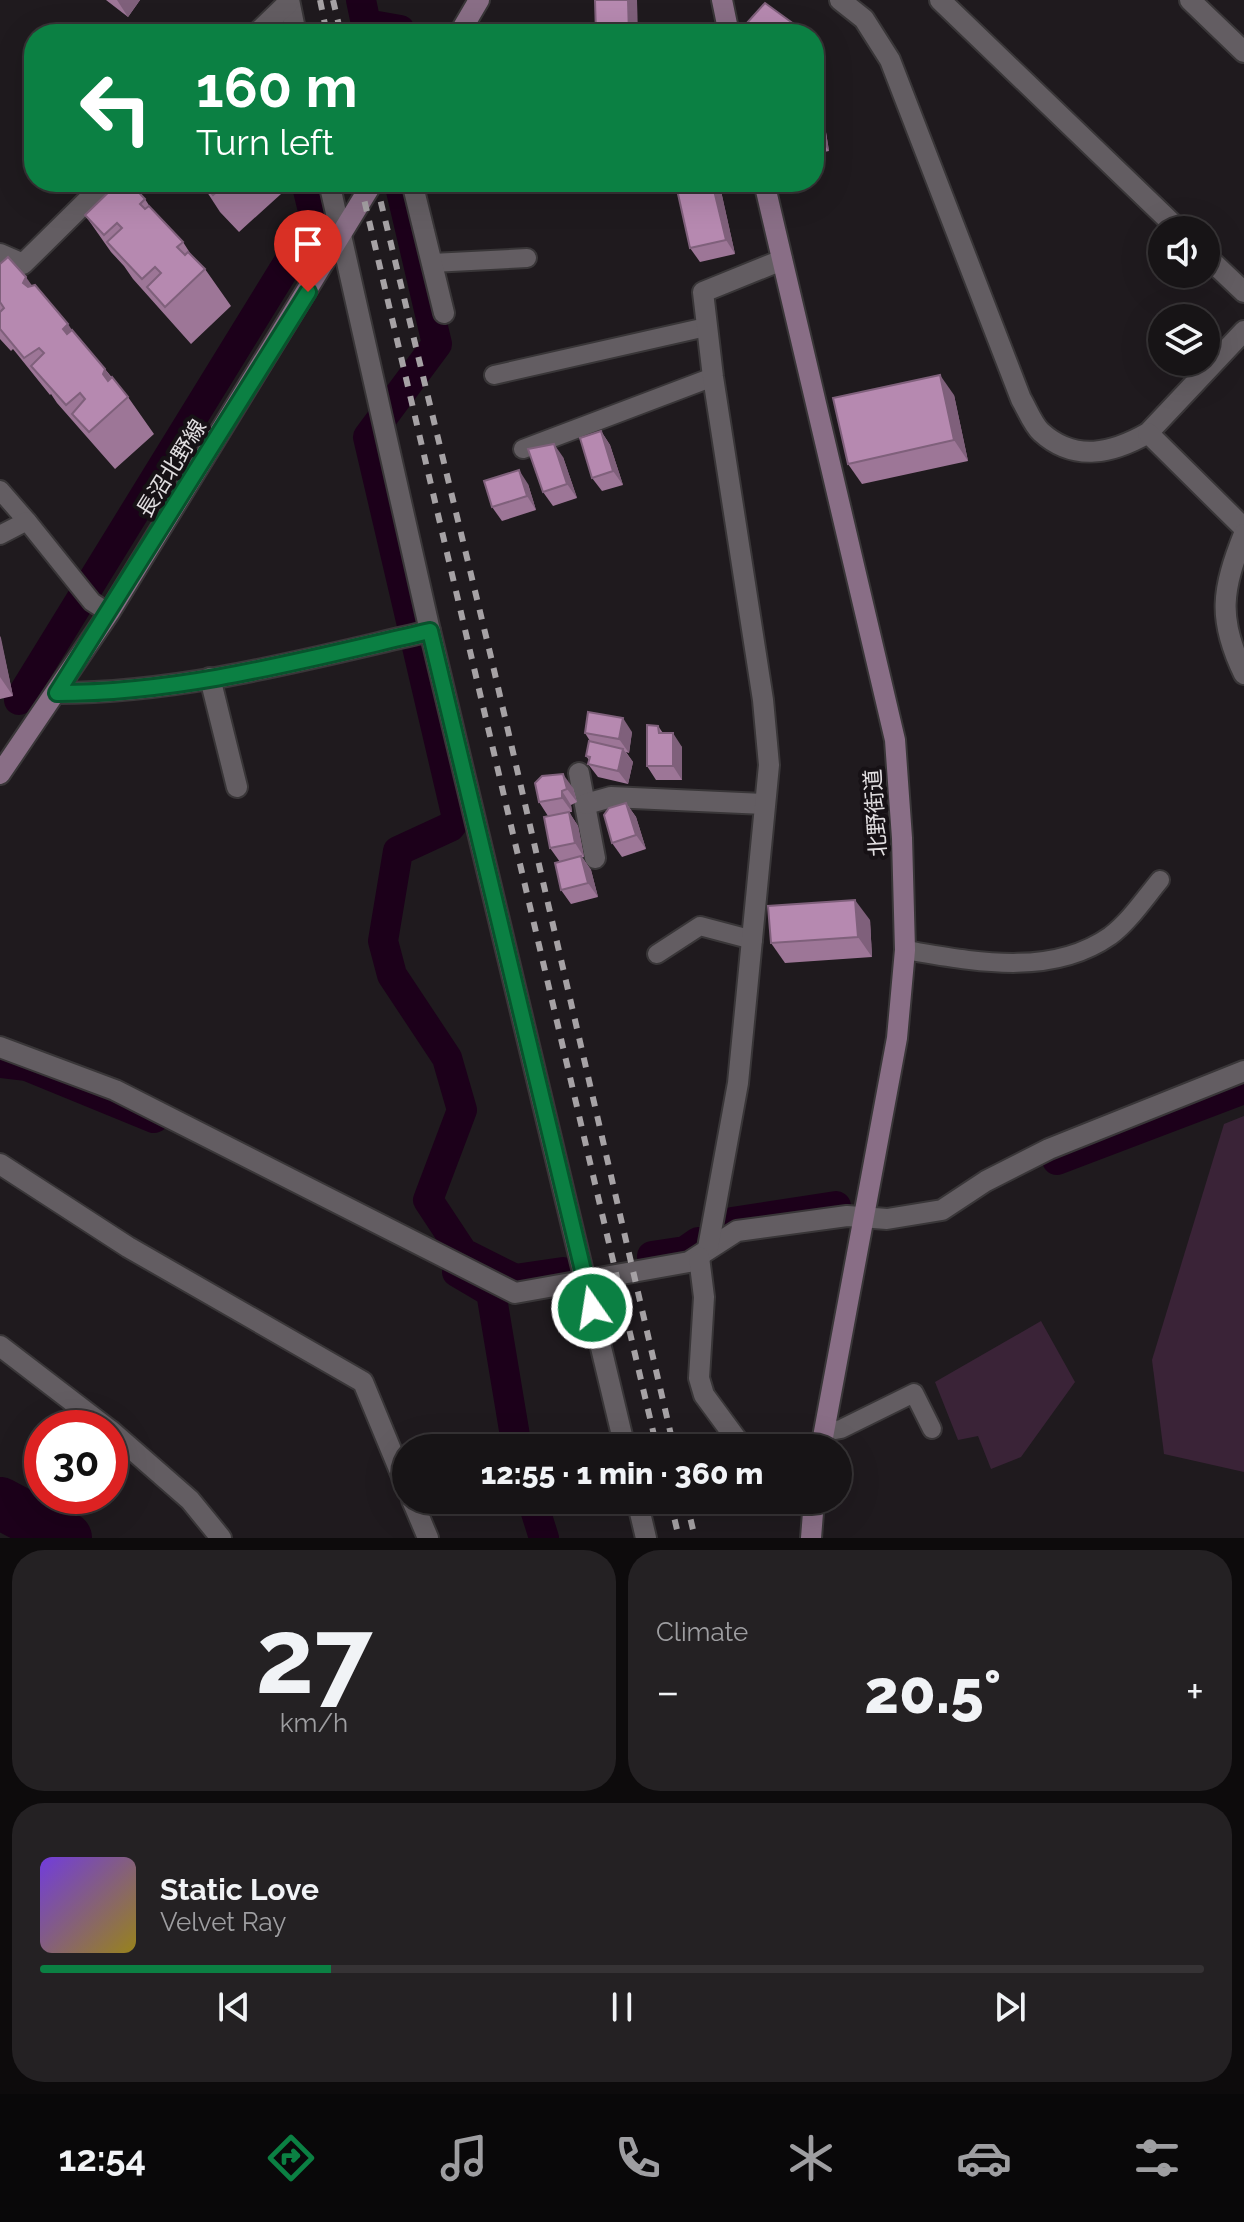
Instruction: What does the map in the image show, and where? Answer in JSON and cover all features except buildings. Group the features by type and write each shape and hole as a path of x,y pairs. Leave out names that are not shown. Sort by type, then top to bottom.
{"main road":[{"path":"465,24 479,0"},
{"path":"722,0 727,24"},
{"name":"長沼北野線","path":"0,774 109,613 367,192"},
{"name":"北野街道","path":"766,192 895,740 905,950 897,1038 867,1217 824,1434"},
{"path":"811,1538 813,1514"}],"street":[{"path":"840,0 864,19 890,60 1021,399 1040,432 1073,452 1107,452 1148,433 1244,331"},
{"path":"940,0 1164,216"},
{"path":"1190,0 1244,52"},
{"path":"266,24 289,1"},
{"path":"289,1 294,24"},
{"path":"0,254 23,264 96,192"},
{"path":"331,192 430,631 622,1434"},
{"path":"414,192 444,313"},
{"path":"733,1434 704,1395 699,1378 704,1253 738,1083 769,765 763,700 713,377 703,292 782,260"},
{"path":"1220,269 1244,292"},
{"path":"1148,433 1244,528"},
{"path":"1244,534 1226,579 1223,611 1232,649 1244,674"},
{"path":"57,693 115,693 236,676 430,631"},
{"path":"210,678 237,787"},
{"path":"579,773 595,858"},
{"path":"586,804 611,797 765,804"},
{"path":"0,1047 115,1090 515,1293 704,1253 737,1231 847,1216 887,1219 942,1210 986,1181 1049,1149 1244,1071"},
{"path":"0,1164 128,1247 363,1382 392,1452"},
{"path":"0,1346 83,1410"},
{"path":"128,1446 190,1500 221,1538"},
{"path":"418,1514 428,1538"},
{"path":"640,1514 646,1538"}],"lane":[{"path":"432,263 527,258"},
{"path":"494,375 706,327"},
{"path":"523,449 713,377"},
{"path":"0,490 92,602 109,613"},
{"path":"0,535 27,521"},
{"path":"905,950 989,964 1066,958 1111,935 1160,880"},
{"path":"657,954 700,926 753,940"},
{"path":"833,1434 914,1393 932,1429"}],"shaded area":[{"path":"1244,1116 1244,1472 1164,1454 1152,1360 1224,1124"},
{"path":"1041,1321 1075,1382 1021,1457 991,1469 978,1436 958,1440 935,1382"}],"waterway":[{"path":"361,0 366,24"},
{"path":"19,700 315,219 308,192"},
{"path":"401,192 437,344 368,437 457,818 450,827 398,851 383,941 392,975 447,1058 462,1110 428,1200 463,1253 515,1279 563,1272"},
{"path":"0,1063 27,1066 154,1118"},
{"path":"1057,1160 1244,1089"},
{"path":"717,1231 732,1222 836,1206"},
{"path":"652,1256 685,1251 698,1242"},
{"path":"457,1272 491,1292 515,1434"},
{"path":"0,1503 66,1538"},
{"path":"536,1514 544,1538"}],"railway":[{"path":"320,0 325,24"},
{"path":"333,0 339,24"},
{"path":"362,192 654,1434"},
{"path":"378,192 491,657 671,1434"},
{"path":"673,1514 679,1538"},
{"path":"689,1514 695,1538"}],"route":[{"path":"308,292 57,693 115,693 236,676 430,631 592,1308"}]}
